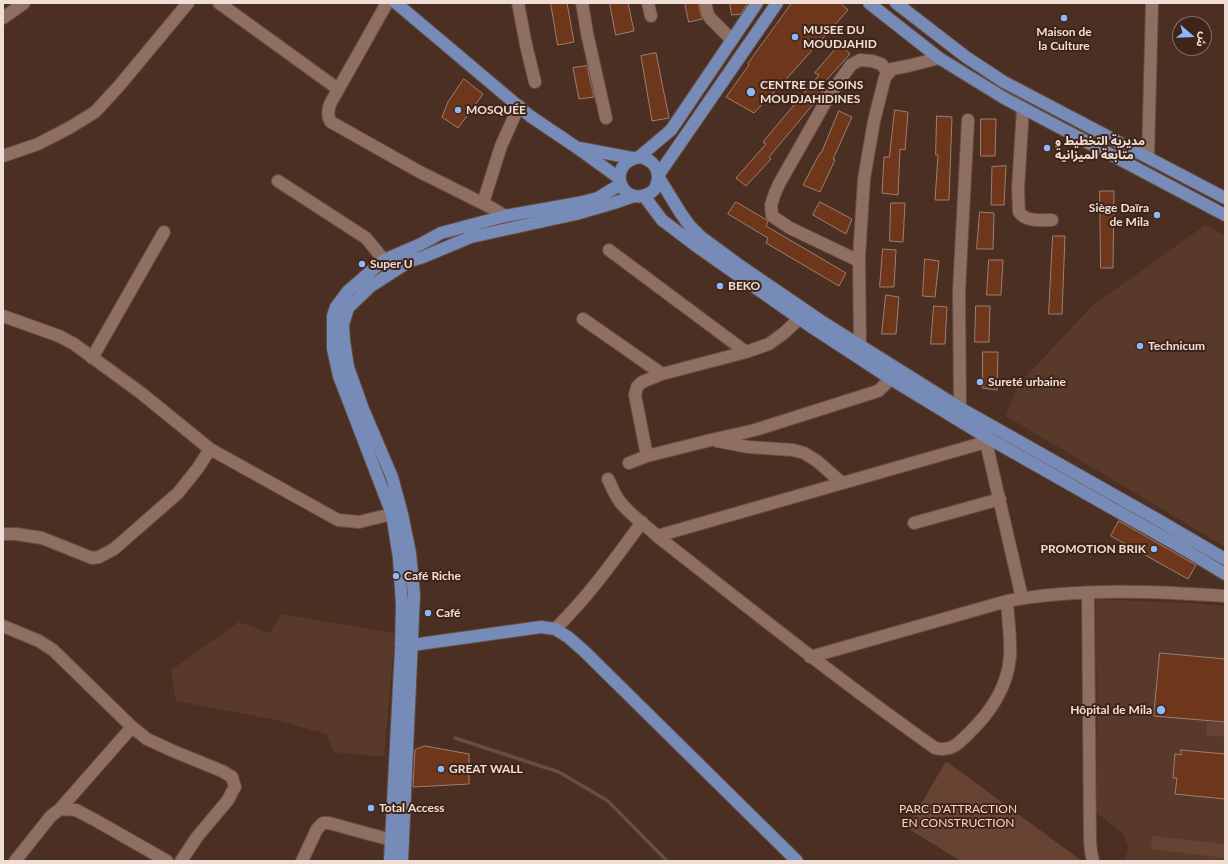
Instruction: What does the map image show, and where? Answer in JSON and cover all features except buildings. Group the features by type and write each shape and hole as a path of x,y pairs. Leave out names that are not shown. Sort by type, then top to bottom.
{"main road":[{"path":"396,3 530,116 576,147 620,181 626,191 639,196 662,220 695,245 800,318 891,379 1153,517 1225,559"},
{"path":"406,646 399,558 392,514 339,376 333,349 332,334 333,316 336,307 348,290 384,260 441,233 505,216 578,203 598,198 611,191 620,181 621,170 625,163 636,158 671,130 757,3"},
{"path":"402,861 406,646 414,594 410,553 402,514 392,477 363,409 348,367 343,324 348,308 371,286 410,261 471,237 576,214 651,192 657,186 659,176 777,3"},
{"path":"868,3 939,58 1004,98 1225,215"},
{"path":"896,3 966,57 1004,82 1225,198"},
{"path":"576,147 636,158 646,158 656,167 659,176 689,225 701,237 739,265 957,413 987,440 1184,549 1225,574"},
{"path":"406,646 541,627 555,630 568,637 797,861"},
{"path":"390,861 405,675"}],"street":[{"path":"3,18 24,3"},
{"path":"3,156 38,144 69,128 95,112 119,86 188,3"},
{"path":"219,3 338,89"},
{"path":"387,3 330,104 328,109 328,118 331,122 418,171 505,216"},
{"path":"518,3 535,82"},
{"path":"582,3 587,33 606,118"},
{"path":"648,3 650,16"},
{"path":"705,3 708,15 732,40"},
{"path":"1148,157 1152,3"},
{"path":"860,347 859,261 864,179 874,121 885,77 892,69 939,58"},
{"path":"859,261 790,228 772,216 771,205 775,193 787,170 830,94 851,65 860,60 872,60 881,64 888,73"},
{"path":"483,204 501,146 519,106"},
{"path":"1023,108 1018,188 1019,212 1021,215 1029,219 1052,220"},
{"path":"957,413 959,292 968,120"},
{"path":"278,181 366,238 384,260"},
{"path":"92,358 164,232"},
{"path":"609,250 746,352"},
{"path":"3,316 59,336 74,344 141,393 210,449 338,520 359,522 392,514"},
{"path":"647,456 635,395 636,387 642,382 662,374 746,352 769,344 784,333 800,318"},
{"path":"583,319 662,374"},
{"path":"629,463 647,456 755,430 878,391 891,379"},
{"path":"711,440 748,447 793,450 804,453 817,461 842,483"},
{"path":"657,536 987,440 1022,598"},
{"path":"3,534 16,534 42,538 92,558 99,557 114,549 178,493 198,468 210,449"},
{"path":"608,479 618,499 630,513 657,536 810,657 935,748 942,750 951,748 958,743 977,725 1000,693 1010,658 1007,601"},
{"path":"914,523 1000,499"},
{"path":"555,630 570,615 615,560 642,522"},
{"path":"810,657 1022,598 1088,592 1225,596"},
{"path":"1088,592 1090,840 1092,861"},
{"path":"3,626 39,641 53,650 132,726 147,738 173,752 222,770 232,777 235,787 230,796 197,837 181,861"},
{"path":"15,861 51,816 60,809 132,726"},
{"path":"60,809 76,810 167,861"},
{"path":"302,861 317,828 323,823 329,823 391,840"}],"shaded area":[{"name":"Technicum","path":"1205,225 1225,236 1225,547 1006,416 1017,386 1092,306"},
{"name":"Hôpital de Mila","path":"1096,599 1225,606 1225,861 1124,861 1129,849 1124,835 1097,813"},
{"path":"281,614 395,633 384,757 333,752 327,734 271,719 176,701 171,670 239,622 270,633"}],"green space":[{"path":"1207,722 1225,723 1225,737 1206,735"},
{"name":"PARC D'ATTRACTION EN CONSTRUCTION","path":"946,761 1082,861 961,861 907,828"},
{"path":"1152,836 1225,844 1225,858 1151,849"}],"waterway":[{"path":"455,738 559,772 608,801 667,861"}],"place":[{"name":"Maison de la Culture","path":"1064,18"},
{"name":"MUSEE DU MOUDJAHID","path":"795,37"},
{"name":"CENTRE DE SOINS MOUDJAHIDINES","path":"751,92"},
{"name":"MOSQUÉE","path":"458,110"},
{"name":"مديرية التخطيط و متابعة الميزانية","path":"1047,148"},
{"name":"Siège Daïra de Mila","path":"1157,215"},
{"name":"Super U","path":"362,264"},
{"name":"BEKO","path":"720,286"},
{"name":"Technicum","path":"1140,346"},
{"name":"Sureté urbaine","path":"980,382"},
{"name":"PROMOTION BRIK","path":"1154,549"},
{"name":"Café Riche","path":"396,576"},
{"name":"Café","path":"428,613"},
{"name":"Hôpital de Mila","path":"1161,710"},
{"name":"GREAT WALL","path":"441,769"},
{"name":"Total Access","path":"371,808"}]}
